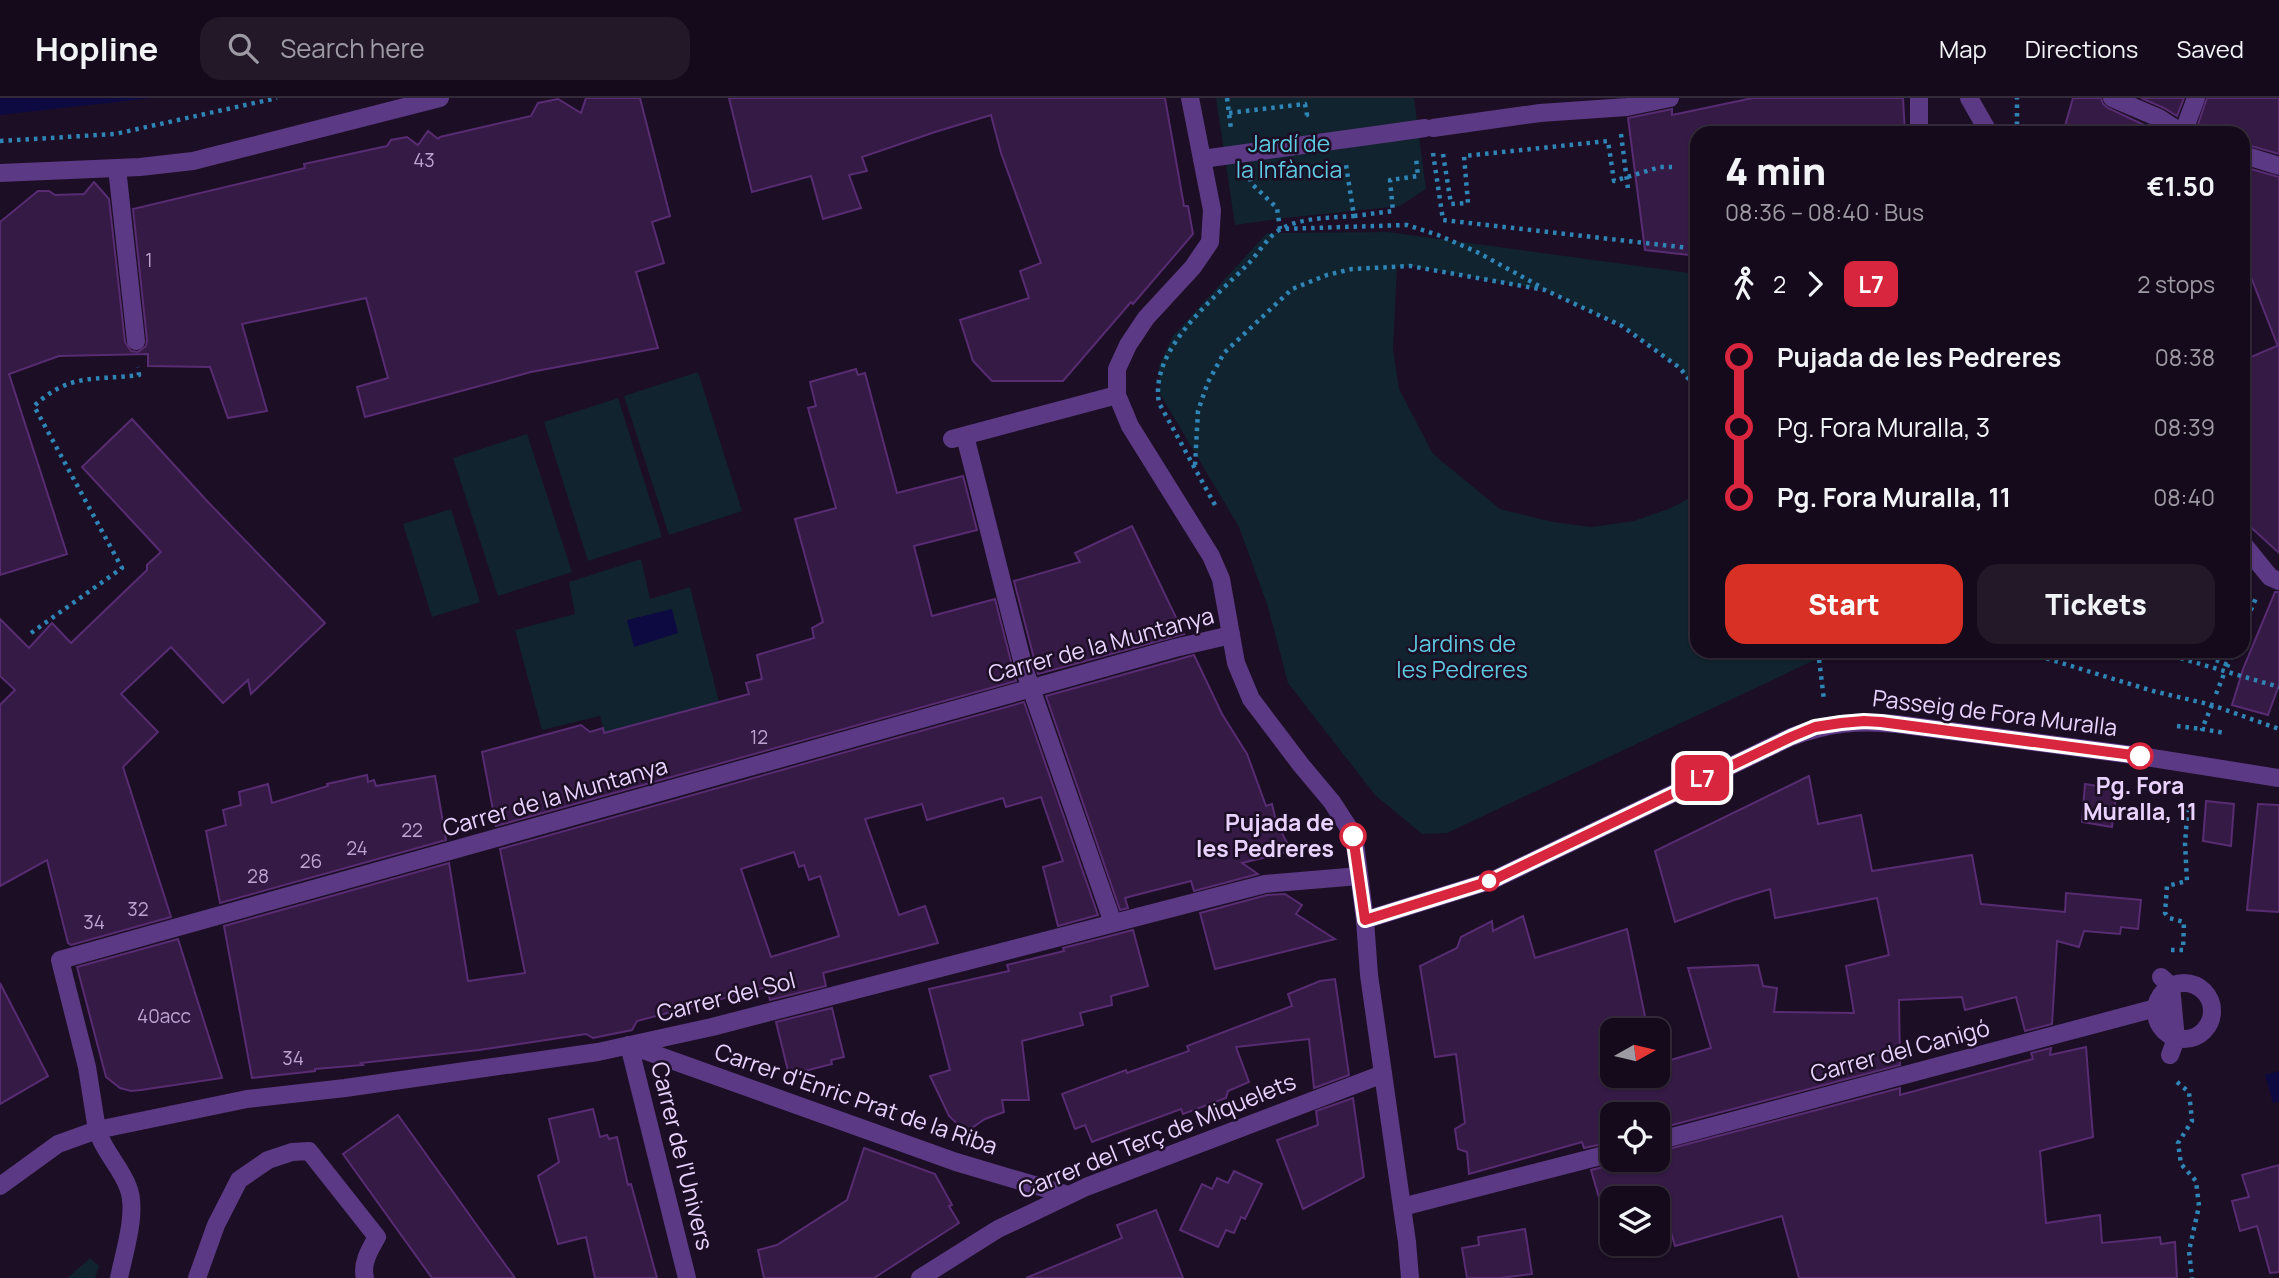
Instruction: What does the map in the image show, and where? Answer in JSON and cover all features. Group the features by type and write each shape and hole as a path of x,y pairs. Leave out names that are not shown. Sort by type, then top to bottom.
{"street":[{"path":"0,173 117,169 193,161 440,98"},
{"path":"1190,98 1212,210 1210,242 1193,267 1146,318 1128,345 1117,369 1117,395 1130,426 1211,556 1221,579 1236,663 1251,699 1332,802 1352,833 1410,1278"},
{"path":"1202,159 1540,113 1627,107 1670,98"},
{"path":"1919,98 1919,126"},
{"path":"1969,98 1985,126"},
{"path":"2112,98 2171,126"},
{"path":"2185,126 2196,98"},
{"path":"2250,157 2279,166"},
{"path":"117,169 136,341"},
{"path":"1113,923 1024,668 958,437 1117,395"},
{"path":"2250,551 2276,577"},
{"name":"Carrer de la Muntanya","path":"97,1130 87,1067 60,960 1175,648 1231,635"},
{"name":"Passeig de Fora Muralla","path":"1365,920 1493,880 1791,737 1827,725 1864,721 1897,724 2140,756 2279,778"},
{"name":"Carrer del Sol","path":"0,1186 58,1143 97,1130 247,1099 345,1088 598,1052 712,1027 1265,884 1359,876"},
{"path":"2166,981 2156,1008 2158,1023 2173,1047"},
{"path":"2166,981 2192,984 2205,992 2212,1006 2210,1022 2206,1029 2173,1047"},
{"path":"2166,981 2173,1047"},
{"name":"Carrer del Canigó","path":"1670,1139 2156,1008"},
{"name":"Carrer de l'Univers","path":"629,1045 687,1278"},
{"name":"Carrer d'Enric Prat de la Riba","path":"629,1045 956,1162 1068,1195"},
{"name":"Carrer del Terç de Miquelets","path":"920,1278 998,1229 1086,1187 1383,1074"},
{"path":"97,1130 102,1146 130,1190 132,1210 119,1278"},
{"path":"197,1278 216,1225 239,1180 268,1160 292,1152 309,1151 377,1237 363,1271 365,1278"},
{"path":"1402,1207 1600,1156"}],"path":[{"path":"0,141 115,134 277,98"},
{"path":"1227,98 1230,120"},
{"path":"2017,98 2017,126"},
{"path":"1229,113 1305,104 1307,115 1294,117"},
{"path":"1621,133 1628,189"},
{"path":"1342,139 1354,216"},
{"path":"1442,152 1451,204 1468,203 1464,156 1608,141 1614,181 1660,167 1672,167"},
{"path":"1220,514 1159,403 1156,388 1159,373 1179,337 1280,229 1308,220 1393,211 1390,180 1418,176"},
{"path":"1437,178 1443,220 1690,248"},
{"path":"1261,193 1277,208 1280,229"},
{"path":"1280,229 1407,225 1438,235 1622,326 1680,368 1690,380"},
{"path":"1195,465 1198,411 1208,382 1224,353 1292,289 1327,275 1352,269 1410,266 1545,290"},
{"path":"31,633 122,568 34,406 47,394 81,379 139,375 138,364"},
{"path":"2250,609 2253,601"},
{"path":"1819,658 1827,725"},
{"path":"2045,658 2152,691 2212,705 2279,729"},
{"path":"2180,658 2279,687"},
{"path":"2216,660 2227,666 2231,658"},
{"path":"2216,694 2224,674"},
{"path":"2202,729 2212,705"},
{"path":"2178,726 2225,733"},
{"path":"2176,950 2183,950 2184,922 2169,918 2165,913 2167,886 2187,881 2185,843 2188,805"},
{"path":"2175,1081 2189,1092 2192,1121 2178,1143 2181,1164 2196,1181 2199,1206 2189,1251 2192,1278"}],"green space":[{"name":"Jardí de la Infància","path":"1216,98 1414,98 1426,189 1400,206 1235,225"},
{"name":"Jardins de les Pedreres","path":"1388,232 1690,273 1690,382 1680,368 1623,326 1545,290 1410,266 1397,267 1393,349 1399,389 1433,454 1500,509 1553,522 1591,527 1634,521 1671,508 1690,498 1690,658 1819,658 1447,833 1422,834 1375,795 1288,683 1268,607 1239,527 1160,394 1159,366 1173,336 1267,233"},
{"path":"698,372 742,511 669,535 624,396"},
{"path":"618,398 662,537 588,561 544,422"},
{"path":"527,434 572,572 498,596 453,458"},
{"path":"451,509 480,602 432,617 403,524"},
{"path":"641,559 650,599 690,587 719,702 604,733 600,716 542,730 515,630 575,614 569,582"},
{"path":"90,1258 99,1266 95,1278 67,1278"}],"shaded area":[{"path":"0,98 152,98 0,115"},
{"path":"672,609 678,633 634,647 627,620"},
{"path":"2279,1071 2279,1101 2273,1103 2265,1075"}],"building":[{"path":"586,98 640,98 670,216 652,222 664,263 636,272 658,348 531,372 365,417 357,387 388,378 366,298 242,324 267,411 228,418 210,367 148,366 148,354 59,356 9,374 67,554 0,575 0,222 38,191 49,191 55,195 84,194 94,182 109,199 125,342 131,351 138,352 146,346 147,340 133,209 305,168 304,164 387,146 391,140 407,137 418,145 428,131 438,139 531,116 538,103 558,99 581,113"},
{"path":"729,98 1165,98 1184,206 1188,206 1193,234 1063,381 992,381 973,361 960,320 1029,298 1020,271 1041,263 1001,153 991,115 862,157 867,171 849,175 861,208 823,219 811,176 752,192"},
{"path":"1753,98 1903,98 1905,126 1690,126 1690,255 1645,250 1628,118 1672,109 1672,115"},
{"path":"2073,98 2101,98 2108,108 2146,126 2065,126"},
{"path":"2141,98 2184,98 2177,116"},
{"path":"2207,98 2279,98 2279,154 2250,146 2250,126 2197,126"},
{"path":"2250,169 2279,177 2277,344 2250,274"},
{"path":"2279,345 2279,553 2250,526 2250,357"},
{"path":"856,369 858,375 865,373 897,493 963,476 977,530 914,546 932,616 995,599 1016,681 496,826 482,752 581,725 590,732 603,728 604,733 749,694 746,683 762,679 757,655 814,638 812,628 823,622 795,519 836,508 808,408 816,406 810,382"},
{"path":"132,419 325,623 251,694 248,680 223,703 171,647 121,694 158,732 123,767 171,917 71,945 68,943 47,860 0,886 0,705 15,690 0,676 0,619 29,648 52,623 71,643 147,570 147,565 161,552 82,467"},
{"path":"1132,526 1184,634 1038,674 1014,581 1080,562 1075,553"},
{"path":"2275,592 2279,592 2279,685 2268,715 2232,705"},
{"path":"1194,655 1222,714 1247,754 1266,806 1272,804 1276,821 1291,851 1242,863 1258,874 1194,891 1191,881 1132,896 1125,898 1128,908 1120,910 1046,696"},
{"path":"1024,702 1098,915 1058,926 1043,867 1063,861 1041,797 1006,807 1003,798 927,820 922,804 865,819 899,915 925,906 938,943 823,973 826,986 770,1000 767,987 637,1021 632,1030 593,1038 586,1034 252,1078 224,926 449,863 468,981 525,973 500,849","holes":["794,852 799,867 804,865 809,880 820,876 839,936 771,957 741,869"]},
{"path":"367,775 368,782 374,780 376,786 435,776 446,840 220,903 206,831 226,825 223,810 241,805 239,792 268,784 272,803 328,786 327,784"},
{"path":"1809,776 1818,824 1861,815 1872,871 1972,855 1981,904 2065,912 2066,893 2141,900 2138,929 2121,927 2120,934 2084,931 2079,947 2057,941 2052,1024 2025,1031 2016,997 1965,1010 1962,997 1899,1000 1900,1065 1670,1126 1670,1102 1600,1102 1600,1145 1584,1148 1582,1142 1469,1174 1467,1152 1458,1149 1455,1129 1465,1123 1456,1054 1435,1057 1420,966 1457,948 1461,937 1492,921 1493,931 1523,916 1535,958 1627,929 1645,1018 1600,1018 1600,1088 1670,1088 1670,1060 1711,1048 1688,968 1758,965 1763,986 1777,988 1774,1012 1854,1013 1846,966 1889,955 1877,898 1775,918 1770,889 1675,922 1655,851"},
{"path":"2085,784 2117,789 2112,827 2082,822"},
{"path":"2206,801 2234,804 2231,846 2203,841"},
{"path":"2258,804 2279,805 2279,912 2247,910"},
{"path":"1285,894 1302,905 1296,914 1335,939 1215,969 1200,913 1267,895"},
{"path":"1133,930 1148,986 1111,996 1112,1005 1080,1013 1083,1025 1022,1041 1029,1100 1002,1100 1004,1112 985,1119 966,1132 949,1116 930,1076 950,1070 929,989 1009,971 1007,965"},
{"path":"178,939 222,1078 131,1091 120,1088 106,1077 77,967"},
{"path":"1335,979 1349,1075 1314,1088 1309,1039 1236,1047 1249,1082 1228,1091 1226,1098 1183,1114 1181,1109 1092,1142 1085,1125 1075,1129 1062,1094 1126,1070 1127,1073 1189,1051 1187,1046 1292,1006 1288,994 1320,981"},
{"path":"0,983 48,1076 0,1104"},
{"path":"832,1008 844,1057 831,1060 832,1064 789,1075 776,1022"},
{"path":"2086,1047 2093,1137 2040,1151 2046,1223 2100,1215 2102,1243 2160,1237 2161,1244 2175,1242 2177,1278 1799,1278 1782,1216 1675,1246 1670,1228 1670,1186 1600,1186 1600,1201 1591,1170 1600,1168 1600,1172 1670,1172 1670,1149 1900,1088 1900,1095 2033,1059 2031,1053 2051,1048 2050,1055"},
{"path":"1353,1098 1364,1177 1303,1209 1277,1140 1318,1125 1316,1111"},
{"path":"593,1109 600,1137 617,1137 628,1185 631,1184 657,1278 595,1278 586,1237 558,1244 538,1176 559,1162 549,1119"},
{"path":"398,1115 515,1278 432,1278 343,1154"},
{"path":"864,1148 935,1174 959,1223 874,1278 764,1278 758,1250 777,1245 847,1200"},
{"path":"2279,1165 2279,1272 2270,1273 2257,1226 2240,1231 2232,1201 2249,1197 2242,1175"},
{"path":"1234,1171 1262,1184 1245,1219 1241,1217 1234,1233 1226,1230 1218,1247 1180,1230 1202,1184 1212,1189 1217,1178 1228,1183"},
{"path":"1156,1210 1183,1278 1026,1278 1122,1238 1117,1225"},
{"path":"1525,1229 1532,1274 1467,1278 1462,1248 1479,1245 1478,1237"}],"bus line":[{"name":"L7","path":"1353,836 1365,920 1493,880 1815,727 1864,721 1881,722 2140,756"}],"place":[{"name":"Pg. Fora Muralla, 11","path":"2140,756"},
{"name":"Pujada de les Pedreres","path":"1353,836"}]}
